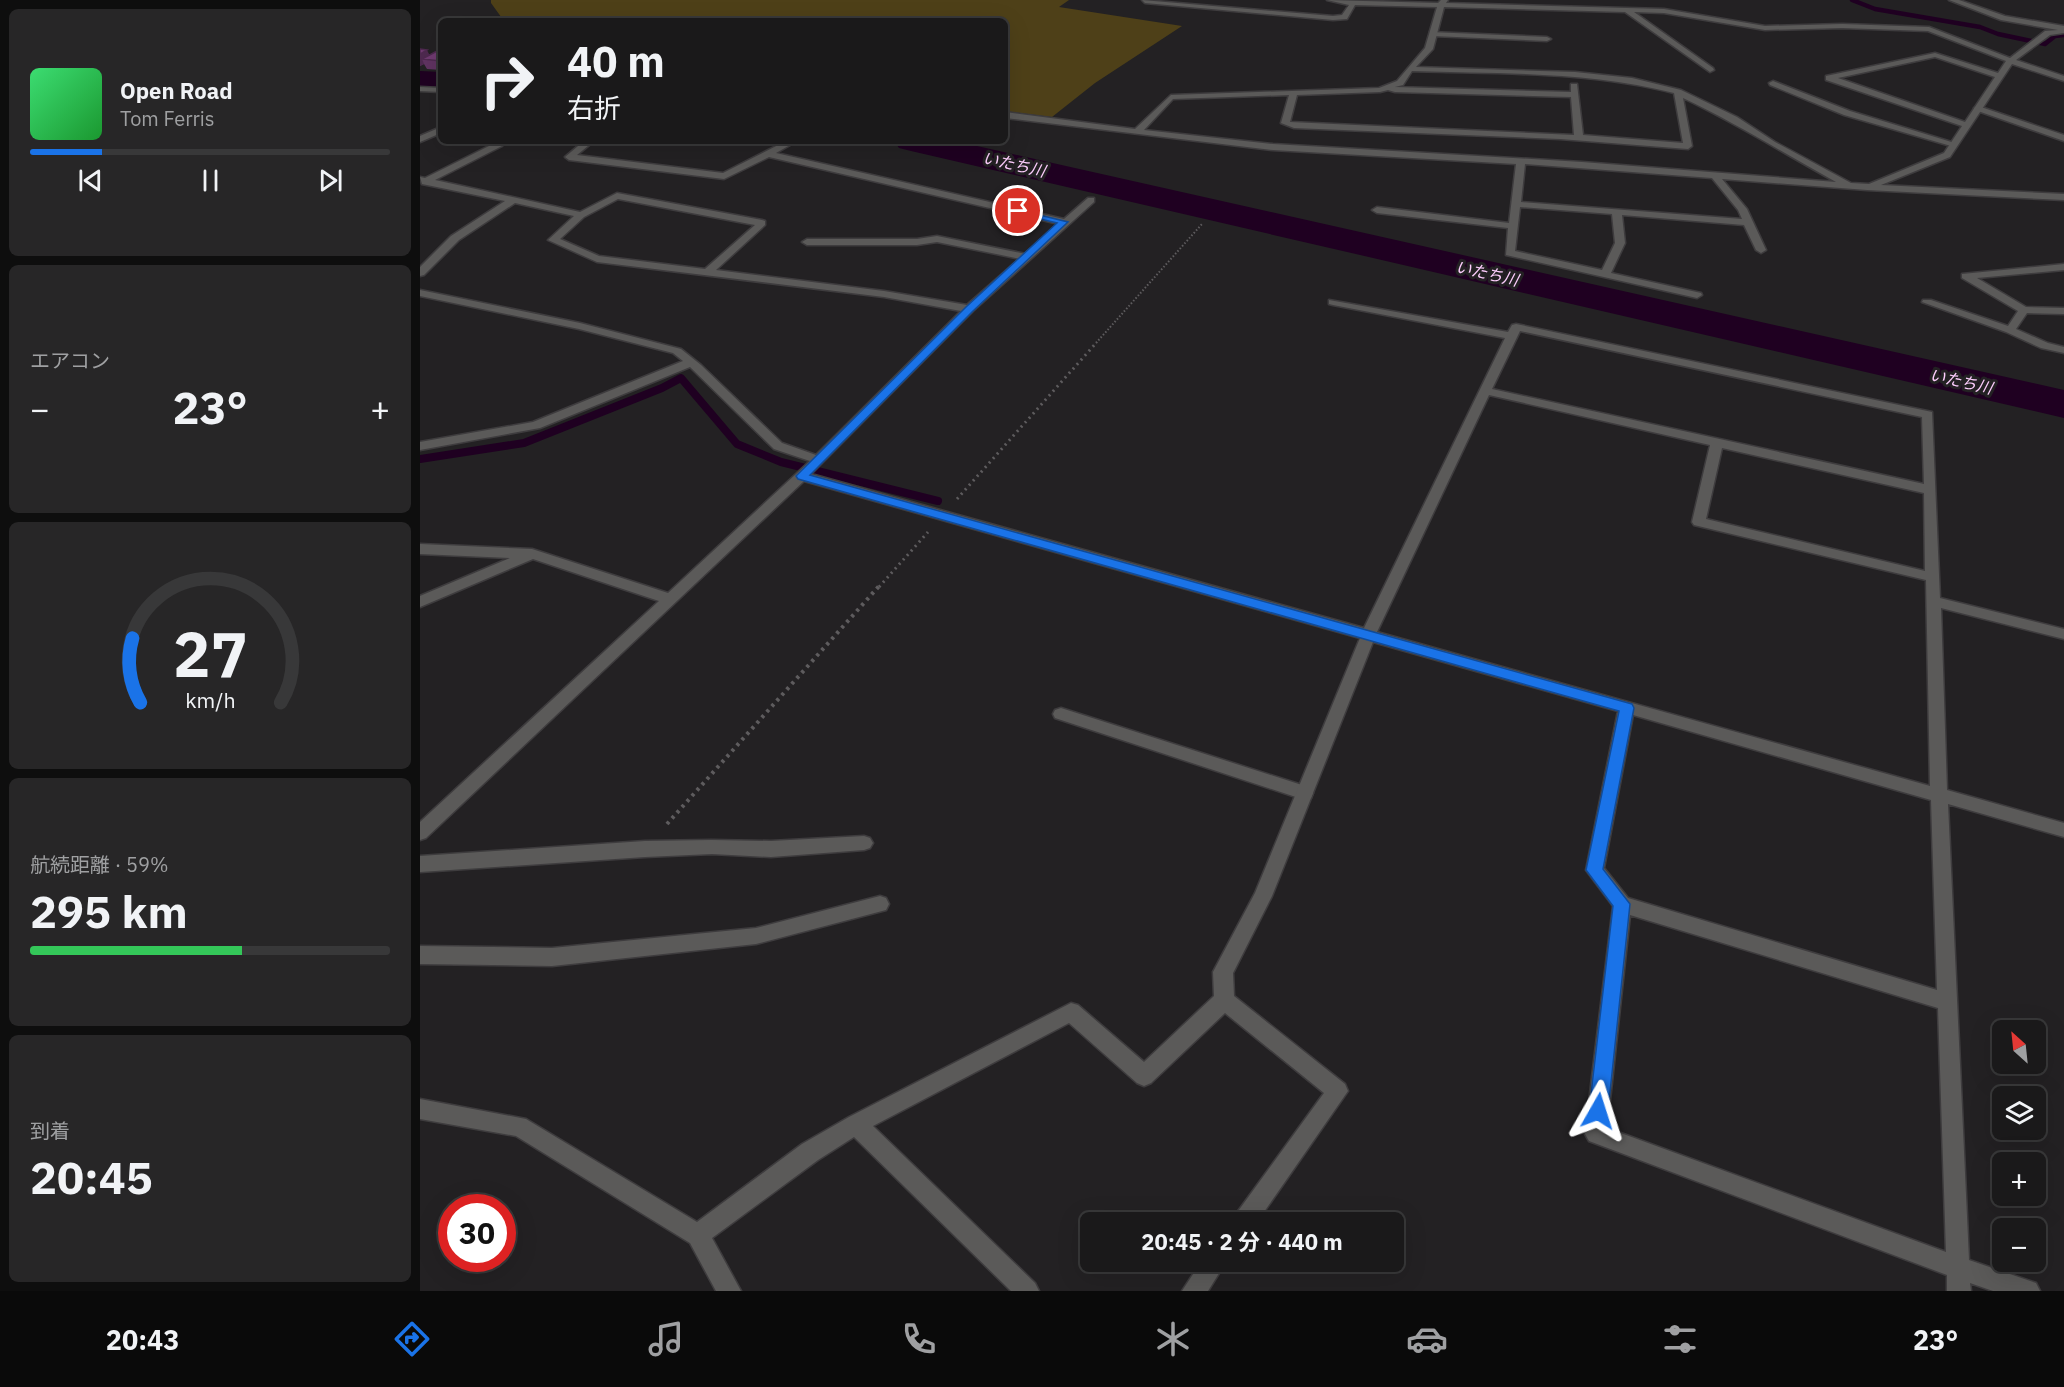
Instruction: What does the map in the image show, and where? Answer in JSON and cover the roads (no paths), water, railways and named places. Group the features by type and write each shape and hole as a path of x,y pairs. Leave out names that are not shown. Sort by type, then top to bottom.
{"street":[{"path":"1330,0 1353,3 1443,2 1624,9 1701,16 1765,28 1929,29 2064,79"},
{"path":"1613,0 1710,70"},
{"path":"1952,0 2004,18 2064,30"},
{"path":"1145,1 1332,18 1344,17 1353,3"},
{"path":"1137,132 1171,97 1380,90 1400,83 1429,49 1443,2"},
{"path":"1867,188 1947,155 2010,60 2048,33 2064,30"},
{"path":"1433,34 1547,39"},
{"path":"1967,125 1829,78 1935,55 2000,76"},
{"path":"1410,69 1575,74 1632,80 1678,92 1734,119 1772,144 1852,186"},
{"path":"1575,74 1573,95 1579,138"},
{"path":"1773,83 1846,112 1954,144"},
{"path":"1388,87 1395,90 1573,95"},
{"path":"420,89 438,90"},
{"path":"1293,93 1293,100 1285,123 1294,125 1579,138 1688,146 1678,92"},
{"path":"1978,108 2064,138"},
{"path":"1008,115 1137,132 1360,153 1521,160 1867,188 2064,197"},
{"path":"420,139 438,131"},
{"path":"422,182 499,144"},
{"path":"586,144 569,157 724,176 787,144"},
{"path":"769,154 1064,222"},
{"path":"1521,160 1510,253 1697,295"},
{"path":"1715,176 1743,209 1761,250"},
{"path":"422,182 581,215"},
{"path":"708,272 762,223 617,196 581,215 553,240 597,259 884,294 969,309"},
{"path":"420,273 455,238 514,200"},
{"path":"420,833 802,476 969,309 1090,200"},
{"path":"1516,204 1748,222"},
{"path":"1377,210 1513,226"},
{"path":"1605,274 1620,243 1617,212"},
{"path":"807,242 916,242 937,239 1026,257"},
{"path":"2064,267 1966,276 2024,310 2064,311"},
{"path":"420,293 591,329 677,351 778,446 818,459"},
{"path":"1333,302 1512,336"},
{"path":"1927,302 2010,330 2045,346 2064,350"},
{"path":"2010,330 2024,310"},
{"path":"698,1235 810,1152 856,1124 1071,1012 1144,1076 1224,1000 1223,972 1263,896 1368,636 1516,327 1928,415 1939,795 1959,1291"},
{"path":"420,446 536,425 691,362"},
{"path":"1485,391 1930,490"},
{"path":"1717,443 1699,522 1932,577"},
{"path":"802,476 2064,830"},
{"path":"420,549 532,554 670,599"},
{"path":"420,602 532,554"},
{"path":"1933,601 2064,634"},
{"path":"1627,708 1594,870 1622,904 1947,1002"},
{"path":"1061,714 1305,793"},
{"path":"420,864 645,849 711,847 771,849 864,843"},
{"path":"420,955 552,957 756,936 880,904"},
{"path":"1622,904 1596,1134 1958,1268 2028,1291"},
{"path":"1224,1000 1338,1091 1251,1212"},
{"path":"420,1109 519,1126 698,1235 729,1291"},
{"path":"856,1124 1027,1291"},
{"path":"1194,1291 1208,1272"}],"waterway":[{"path":"1852,0 1875,9 1980,27 1998,34 2045,44 2055,36 2064,35"},
{"name":"いたち川","path":"420,80 438,81"},
{"name":"いたち川","path":"924,144 2064,404"},
{"path":"420,459 524,443 662,388 681,378 737,444 781,462 938,501"}]}
